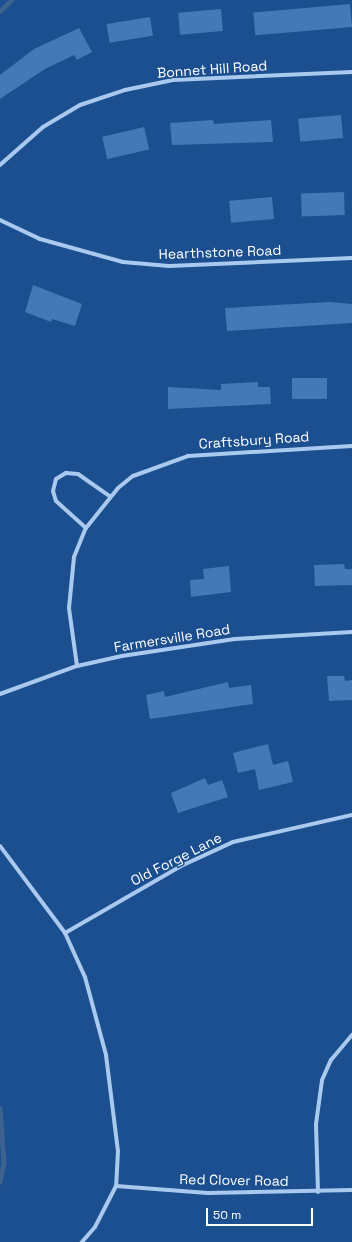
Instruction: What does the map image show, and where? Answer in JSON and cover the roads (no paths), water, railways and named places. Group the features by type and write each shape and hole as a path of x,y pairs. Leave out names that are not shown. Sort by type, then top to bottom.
{"street":[{"name":"Bonnet Hill Road","path":"0,165 49,124 80,105 125,90 173,80 352,72"},
{"name":"Hearthstone Road","path":"0,220 40,239 123,262 169,266 352,258"},
{"name":"Craftsbury Road","path":"77,666 69,608 70,579 74,557 86,528 110,496 133,476 167,460 188,456 352,446"},
{"path":"86,528 56,500 53,491 56,479 66,473 78,474 110,496"},
{"name":"Farmersville Road","path":"0,694 77,666 228,640 352,632"},
{"name":"Old Forge Lane","path":"65,933 181,866 233,842 352,815"},
{"path":"0,846 65,933 85,977 106,1056 118,1151 116,1186 95,1227 82,1242"},
{"path":"318,1192 316,1124 322,1080 331,1060 352,1035"},
{"name":"Red Clover Road","path":"116,1186 208,1193 318,1192 352,1190"}],"waterway":[{"path":"0,11 11,0"},
{"path":"0,1108 4,1163 0,1182"}]}
